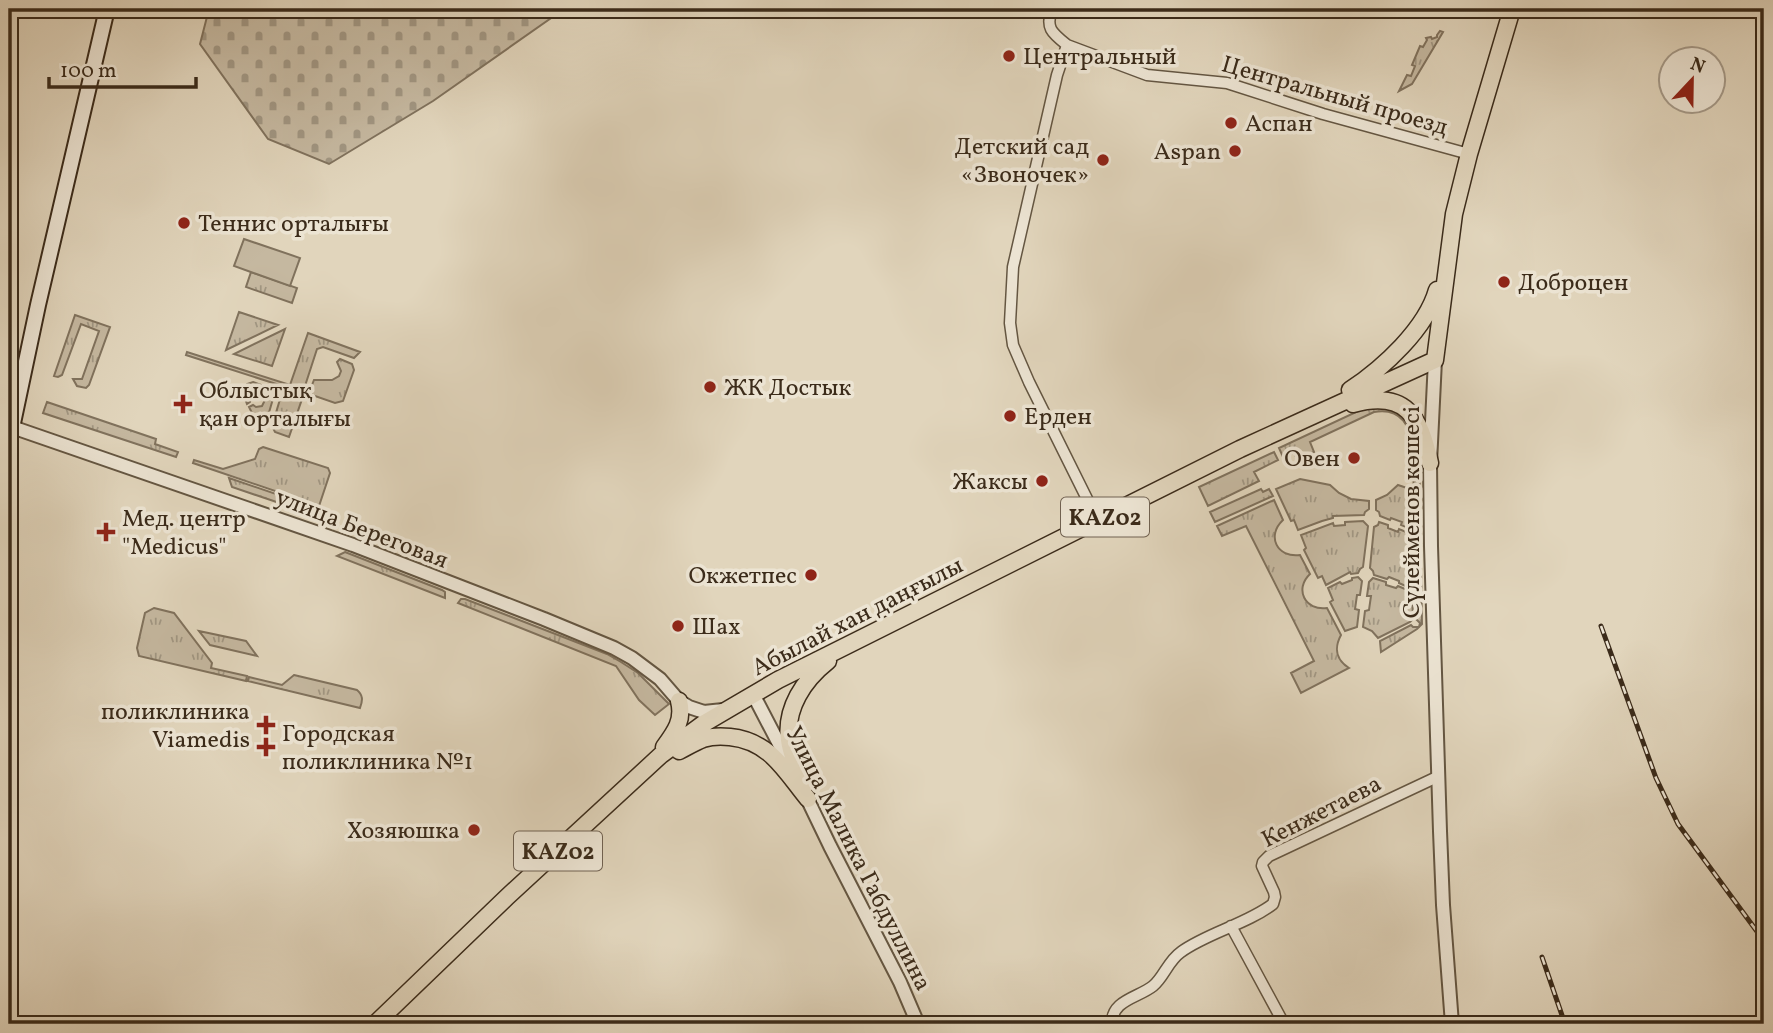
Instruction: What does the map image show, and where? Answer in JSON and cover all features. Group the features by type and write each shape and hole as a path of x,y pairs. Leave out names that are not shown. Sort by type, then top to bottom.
{"highway":[{"name":"Сүлейменов көшесі","path":"1435,360 1454,214 1512,9"},
{"name":"KАZ02","path":"1310,416 1365,380 1386,362 1413,332 1429,311 1434,299 1451,236"},
{"name":"Абылай хан даңғылы","path":"375,1024 507,897 674,744 730,708 778,680 1310,416 1435,360"},
{"path":"1310,416 1364,401 1381,400 1396,404 1409,412 1418,424 1430,463"},
{"path":"808,799 789,739 791,709 814,674 854,642"},
{"path":"645,770 677,728 681,714 679,701"},
{"path":"645,770 703,739 724,736 737,738 756,743 769,753 808,799"}],"main road":[{"path":"9,442 15,383 38,305 107,9"}],"street":[{"path":"1052,9 1050,27 1067,45 1057,75 1013,267 1010,323 1013,345 1029,382 1098,521"},
{"name":"Центральный проезд","path":"1067,45 1147,75 1227,83 1345,121 1469,154"},
{"name":"Сүлейменов көшесі","path":"1435,360 1430,463 1437,777 1452,1024"},
{"name":"улица Береговая","path":"11,426 337,538 614,648 660,679 679,701"},
{"name":"Улица Малика Габдуллина","path":"753,694 900,982 918,1024"},
{"path":"679,701 696,711 712,712 730,708"},
{"name":"Кенжетаева","path":"1112,1024 1117,1007 1151,988 1181,952 1273,904 1274,892 1262,866 1269,856 1437,777"},
{"path":"1231,926 1284,1024"}],"green space":[{"path":"209,9 564,9 433,101 329,164 268,139 200,44"},
{"path":"1440,31 1443,32 1412,84 1399,91 1407,75 1411,76 1415,66 1412,65 1420,46 1423,47 1426,38 1437,37"},
{"path":"244,239 300,258 290,286 234,266"},
{"path":"251,272 297,288 292,303 246,287"},
{"path":"239,312 278,325 226,350"},
{"path":"75,315 110,327 86,388 77,386 73,379 82,379 99,331 81,324 62,375 54,376"},
{"path":"285,329 272,366 234,354"},
{"path":"308,333 360,352 354,358 323,347 317,349 304,389 298,391 186,355 187,352 290,385"},
{"path":"340,359 352,364 354,370 343,401 335,403 312,395 310,390 314,380 332,380 339,376 341,371 337,362"},
{"path":"253,382 275,392 265,426 262,427 258,425 249,407 262,406 264,396 259,392 254,393 247,404 243,393 247,384"},
{"path":"285,393 302,399 289,437 275,432 272,426 281,396"},
{"path":"47,402 156,439 155,444 178,452 176,457 43,413"},
{"path":"1371,405 1402,410 1419,442 1422,624 1419,627 1420,623 1416,619 1413,451 1410,434 1403,421 1391,413 1374,412 1310,442 1314,452 1297,459 1294,453 1283,457 1279,448"},
{"path":"263,447 328,468 330,473 319,506 193,463 194,460 223,469 255,459 259,449"},
{"path":"1274,452 1278,460 1254,472 1259,481 1208,506 1199,487"},
{"path":"229,478 317,508 309,513 232,487"},
{"path":"1300,479 1330,485 1351,499 1369,501 1369,509 1364,515 1333,516 1298,530 1276,489"},
{"path":"1398,485 1410,489 1411,529 1401,525 1402,522 1380,516 1376,510 1376,500"},
{"path":"1261,489 1263,492 1269,489 1273,496 1215,522 1210,512"},
{"path":"1274,500 1283,520 1275,533 1276,545 1285,553 1300,555 1310,574 1303,586 1304,598 1313,606 1327,608 1341,635 1337,645 1339,657 1349,668 1301,693 1291,673 1314,661 1246,526 1222,536 1217,526"},
{"path":"1363,521 1368,526 1363,567 1358,573 1350,572 1326,585 1322,576 1318,578 1304,550 1306,548 1301,535 1333,523 1334,526"},
{"path":"1379,522 1398,532 1399,529 1411,534 1412,589 1389,577 1387,579 1374,575 1370,568 1374,527"},
{"path":"345,552 442,590 445,592 445,598 337,556"},
{"path":"1358,577 1362,581 1355,609 1359,610 1357,627 1345,631 1330,602 1333,600 1328,588"},
{"path":"1373,578 1386,582 1386,585 1396,588 1398,586 1412,592 1413,619 1378,638 1363,627 1371,596 1367,596 1369,582"},
{"path":"461,599 607,654 638,673 669,704 655,715 639,700 616,666 458,603"},
{"path":"154,608 174,613 212,663 211,668 247,676 246,681 139,656 137,648 145,613"},
{"path":"1411,625 1419,627 1381,652 1380,641"},
{"path":"199,631 246,641 257,656 210,645"},
{"path":"294,675 357,690 362,698 360,708 248,681 249,677 282,685"}],"railway":[{"path":"1601,626 1656,778 1678,824 1764,941"},
{"path":"1542,957 1565,1024"}],"place":[{"name":"Центральный","path":"1009,56"},
{"name":"Аспан","path":"1231,123"},
{"name":"Aspan","path":"1235,151"},
{"name":"Детский сад «Звоночек»","path":"1103,160"},
{"name":"Теннис орталығы","path":"184,223"},
{"name":"Доброцен","path":"1504,282"},
{"name":"ЖК Достык","path":"710,387"},
{"name":"Облыстық қан орталығы","path":"183,404"},
{"name":"Ерден","path":"1010,416"},
{"name":"Овен","path":"1354,458"},
{"name":"Жаксы","path":"1042,481"},
{"name":"Мед. центр \"Medicus\"","path":"106,532"},
{"name":"Окжетпес","path":"811,575"},
{"name":"Шах","path":"678,626"},
{"name":"поликлиника Viamedis","path":"266,725"},
{"name":"Городская поликлиника №1","path":"266,747"},
{"name":"Хозяюшка","path":"474,830"}]}
